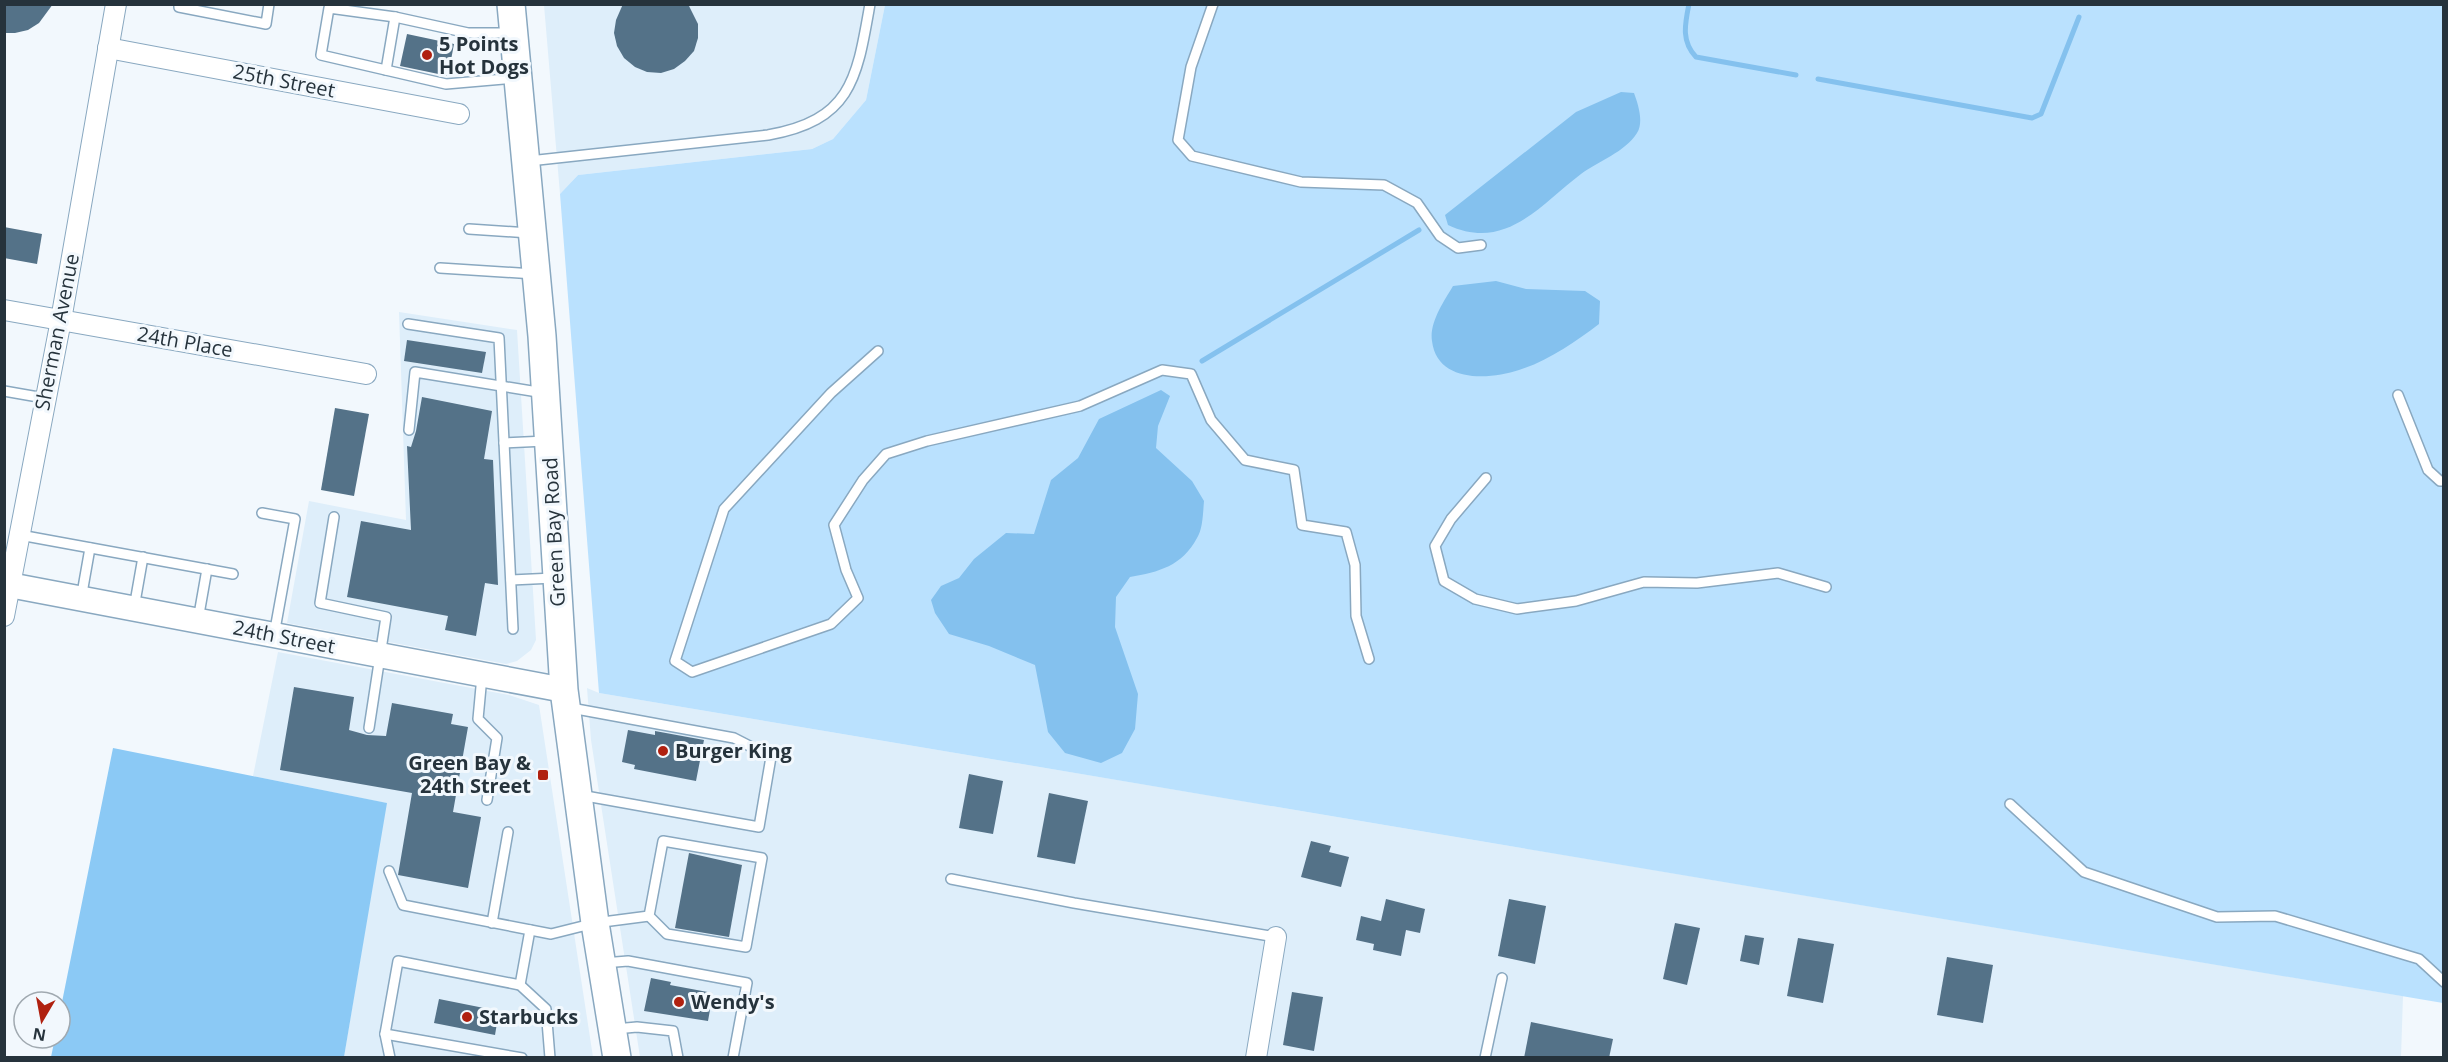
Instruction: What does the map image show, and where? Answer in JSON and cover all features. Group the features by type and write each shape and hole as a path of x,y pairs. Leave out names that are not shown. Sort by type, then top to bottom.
{"main road":[{"name":"Green Bay Road","path":"511,4 537,274 565,699 595,923 617,1058"}],"street":[{"name":"Sherman Avenue","path":"4,616 7,585 20,535 44,398 61,320 116,4"},
{"name":"25th Street","path":"108,48 459,114"},
{"name":"24th Place","path":"4,310 366,374"},
{"name":"24th Street","path":"7,585 482,675 565,699"},
{"path":"1256,1058 1276,937"}],"lane":[{"path":"179,4 179,7 266,24 269,4"},
{"path":"526,161 768,135 799,128 829,110 853,81 870,4"},
{"path":"1213,4 1191,67 1178,140 1192,156 1301,182 1384,186 1417,203 1440,236 1458,248 1481,245"},
{"path":"514,33 468,33 395,16 329,8 321,55 446,84 519,78"},
{"path":"386,70 395,16"},
{"path":"469,229 533,233"},
{"path":"440,268 537,274"},
{"path":"408,324 499,338 513,629"},
{"path":"878,351 831,393 724,508 675,661 692,672 831,624 858,598 846,570 834,525 863,480 886,454 927,441 1080,406 1162,370 1191,374 1211,420 1245,460 1293,470 1302,525 1346,532 1355,565 1356,616 1369,659"},
{"path":"409,430 415,372 546,393"},
{"path":"4,391 44,398"},
{"path":"2398,395 2428,470 2440,481 2444,480"},
{"path":"504,443 549,441"},
{"path":"1486,478 1451,519 1435,546 1444,581 1475,599 1517,609 1576,601 1644,582 1697,583 1778,573 1826,587"},
{"path":"262,513 295,519 274,635"},
{"path":"334,517 320,603 386,617 369,728"},
{"path":"20,535 233,574"},
{"path":"81,598 90,548"},
{"path":"134,609 143,557"},
{"path":"198,620 207,569"},
{"path":"511,579 557,578"},
{"path":"482,675 478,719 497,738 487,800"},
{"path":"565,699 734,738 771,757 759,826 578,795"},
{"path":"2010,804 2084,872 2141,889 2217,917 2275,916 2419,959 2444,982"},
{"path":"492,923 508,832"},
{"path":"663,841 762,858 746,947 667,934 649,916 663,841"},
{"path":"390,871 403,905 530,930 551,933 595,923 649,916"},
{"path":"951,879 1074,903 1276,937"},
{"path":"520,985 530,930"},
{"path":"390,1058 385,1034 398,961 520,985 546,1009 550,1058"},
{"path":"603,963 628,961 747,982 733,1058"},
{"path":"1485,1058 1502,978"},
{"path":"613,1030 637,1027 673,1031 678,1058"},
{"path":"385,1034 522,1058"}],"shaded area":[{"path":"544,5 885,5 866,100 833,139 812,149 578,175 560,194"},
{"path":"885,5 2443,5 2443,1003 599,693 560,194 578,175 812,149 833,139 866,100"},
{"path":"1621,92 1634,93 1640,118 1637,133 1626,146 1581,174 1536,211 1505,229 1487,233 1469,232 1448,225 1445,215 1576,112"},
{"path":"1496,281 1526,289 1585,291 1600,301 1599,324 1551,356 1519,370 1493,376 1480,376 1466,375 1443,365 1436,355 1432,334 1438,312 1453,286"},
{"path":"399,312 517,330 536,640 531,650 517,661 506,664 287,623 309,501 406,520"},
{"path":"1161,390 1170,396 1158,426 1156,448 1192,481 1204,501 1202,525 1191,548 1177,561 1160,570 1130,577 1116,597 1115,627 1138,694 1135,729 1122,753 1101,763 1065,753 1048,732 1035,665 989,646 949,634 935,613 931,600 941,586 959,578 974,559 1006,533 1034,534 1051,480 1078,458 1099,419"},
{"path":"278,652 509,695 539,705 593,1057 344,1057 386,803 253,776"},
{"path":"587,688 599,693 2403,996 2401,1057 640,1057 591,740"},
{"path":"113,748 387,803 344,1057 51,1057 52,1050 72,1050 72,990 64,990"}],"building":[{"path":"4,4 53,4 39,23 28,30 4,33"},
{"path":"623,4 688,4 698,24 698,38 694,51 674,69 661,73 647,72 635,67 624,58 617,46 614,33 616,20"},
{"name":"5 Points Hot Dogs","path":"407,34 454,44 448,76 400,66"},
{"path":"4,227 42,234 37,264 4,258"},
{"path":"407,340 486,352 482,373 404,361"},
{"path":"422,397 492,411 484,459 493,460 498,585 485,583 476,636 445,630 448,616 347,597 361,521 411,530 407,446 411,447 416,431"},
{"path":"335,408 369,414 354,496 321,490"},
{"path":"294,687 354,697 349,730 367,735 386,736 392,703 453,714 451,724 468,727 453,812 481,817 468,888 398,875 412,793 280,770"},
{"name":"Burger King","path":"628,730 655,735 655,731 704,740 696,781 634,769 635,765 622,762"},
{"path":"969,774 1003,781 993,834 959,828"},
{"path":"1049,793 1088,801 1075,864 1037,857"},
{"path":"1311,841 1331,846 1329,852 1349,857 1341,887 1301,877"},
{"path":"689,853 742,865 729,937 675,928"},
{"path":"1386,899 1425,909 1420,933 1406,930 1401,956 1373,950 1374,944 1356,940 1361,916 1381,921"},
{"path":"1509,899 1546,906 1535,964 1498,956"},
{"path":"1675,923 1700,928 1687,985 1663,979"},
{"path":"1745,935 1764,938 1759,965 1740,961"},
{"path":"1798,938 1834,944 1823,1003 1787,996"},
{"path":"1947,957 1993,965 1983,1023 1937,1015"},
{"name":"Wendy's","path":"651,978 671,982 670,985 713,993 708,1021 644,1011"},
{"path":"1292,992 1323,997 1314,1051 1283,1045"},
{"name":"Starbucks","path":"439,999 499,1011 495,1035 434,1023"},
{"path":"1531,1022 1613,1039 1609,1058 1524,1058"}],"waterway":[{"path":"1689,4 1686,38 1696,57 1796,75"},
{"path":"1818,79 2032,118 2041,114 2079,17"},
{"path":"1202,361 1419,230"}],"place":[{"name":"5 Points Hot Dogs","path":"427,55"},
{"name":"Burger King","path":"663,751"},
{"name":"Green Bay & 24th Street","path":"543,775"},
{"name":"Wendy's","path":"679,1002"},
{"name":"Starbucks","path":"467,1017"}]}
